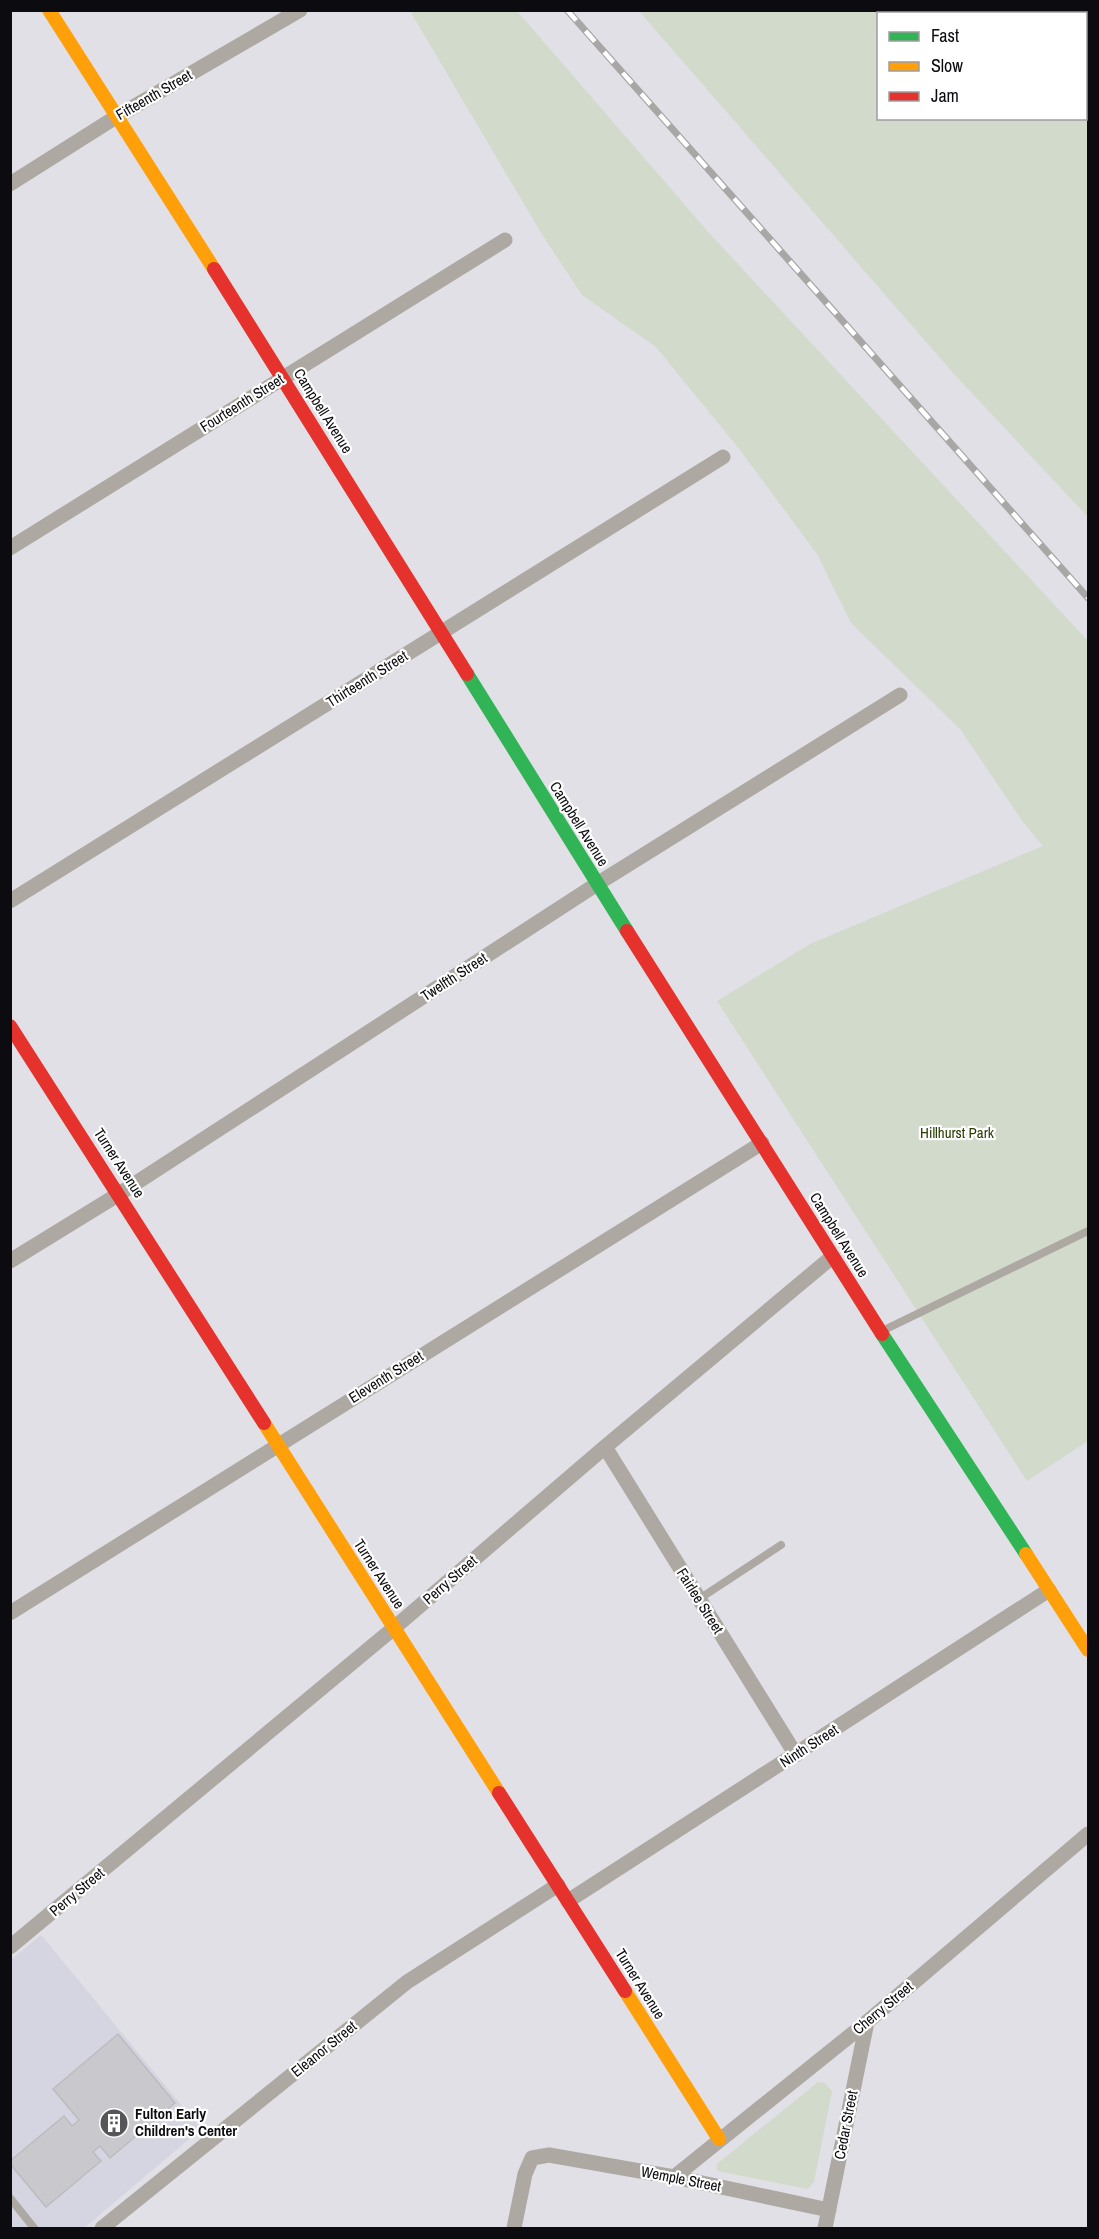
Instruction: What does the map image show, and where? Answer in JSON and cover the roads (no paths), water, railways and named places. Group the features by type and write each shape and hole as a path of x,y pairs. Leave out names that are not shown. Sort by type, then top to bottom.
{"street":[{"name":"Campbell Avenue","path":"49,10 284,378 597,884 832,1257 1089,1650"},
{"name":"Fifteenth Street","path":"10,184 116,117 300,10"},
{"name":"Fourteenth Street","path":"10,548 505,240"},
{"name":"Thirteenth Street","path":"10,901 723,457"},
{"name":"Twelfth Street","path":"10,1261 119,1194 597,884 900,695"},
{"name":"Turner Avenue","path":"10,1026 719,2139"},
{"name":"Eleventh Street","path":"10,1613 762,1143"},
{"name":"Perry Street","path":"10,1947 394,1628 604,1447 832,1257"},
{"name":"Fairlee Street","path":"604,1447 796,1755"},
{"name":"Ninth Street","path":"568,1901 1049,1590"},
{"name":"Cherry Street","path":"674,2177 867,2022 1089,1834"},
{"name":"Eleanor Street","path":"102,2229 407,1982 558,1885"},
{"name":"Cedar Street","path":"825,2229 867,2022"},
{"name":"Wemple Street","path":"514,2229 525,2174 532,2158 549,2155 674,2177 829,2210"}],"lane":[{"path":"881,1332 1089,1231"},
{"path":"699,1599 781,1545"},
{"path":"10,2198 34,2229"}],"railway":[{"path":"567,10 1088,598"}],"place":[{"name":"Fulton Early Children's Center","path":"114,2123"}],"park label":[{"name":"Hillhurst Park","path":"957,1133"}]}
